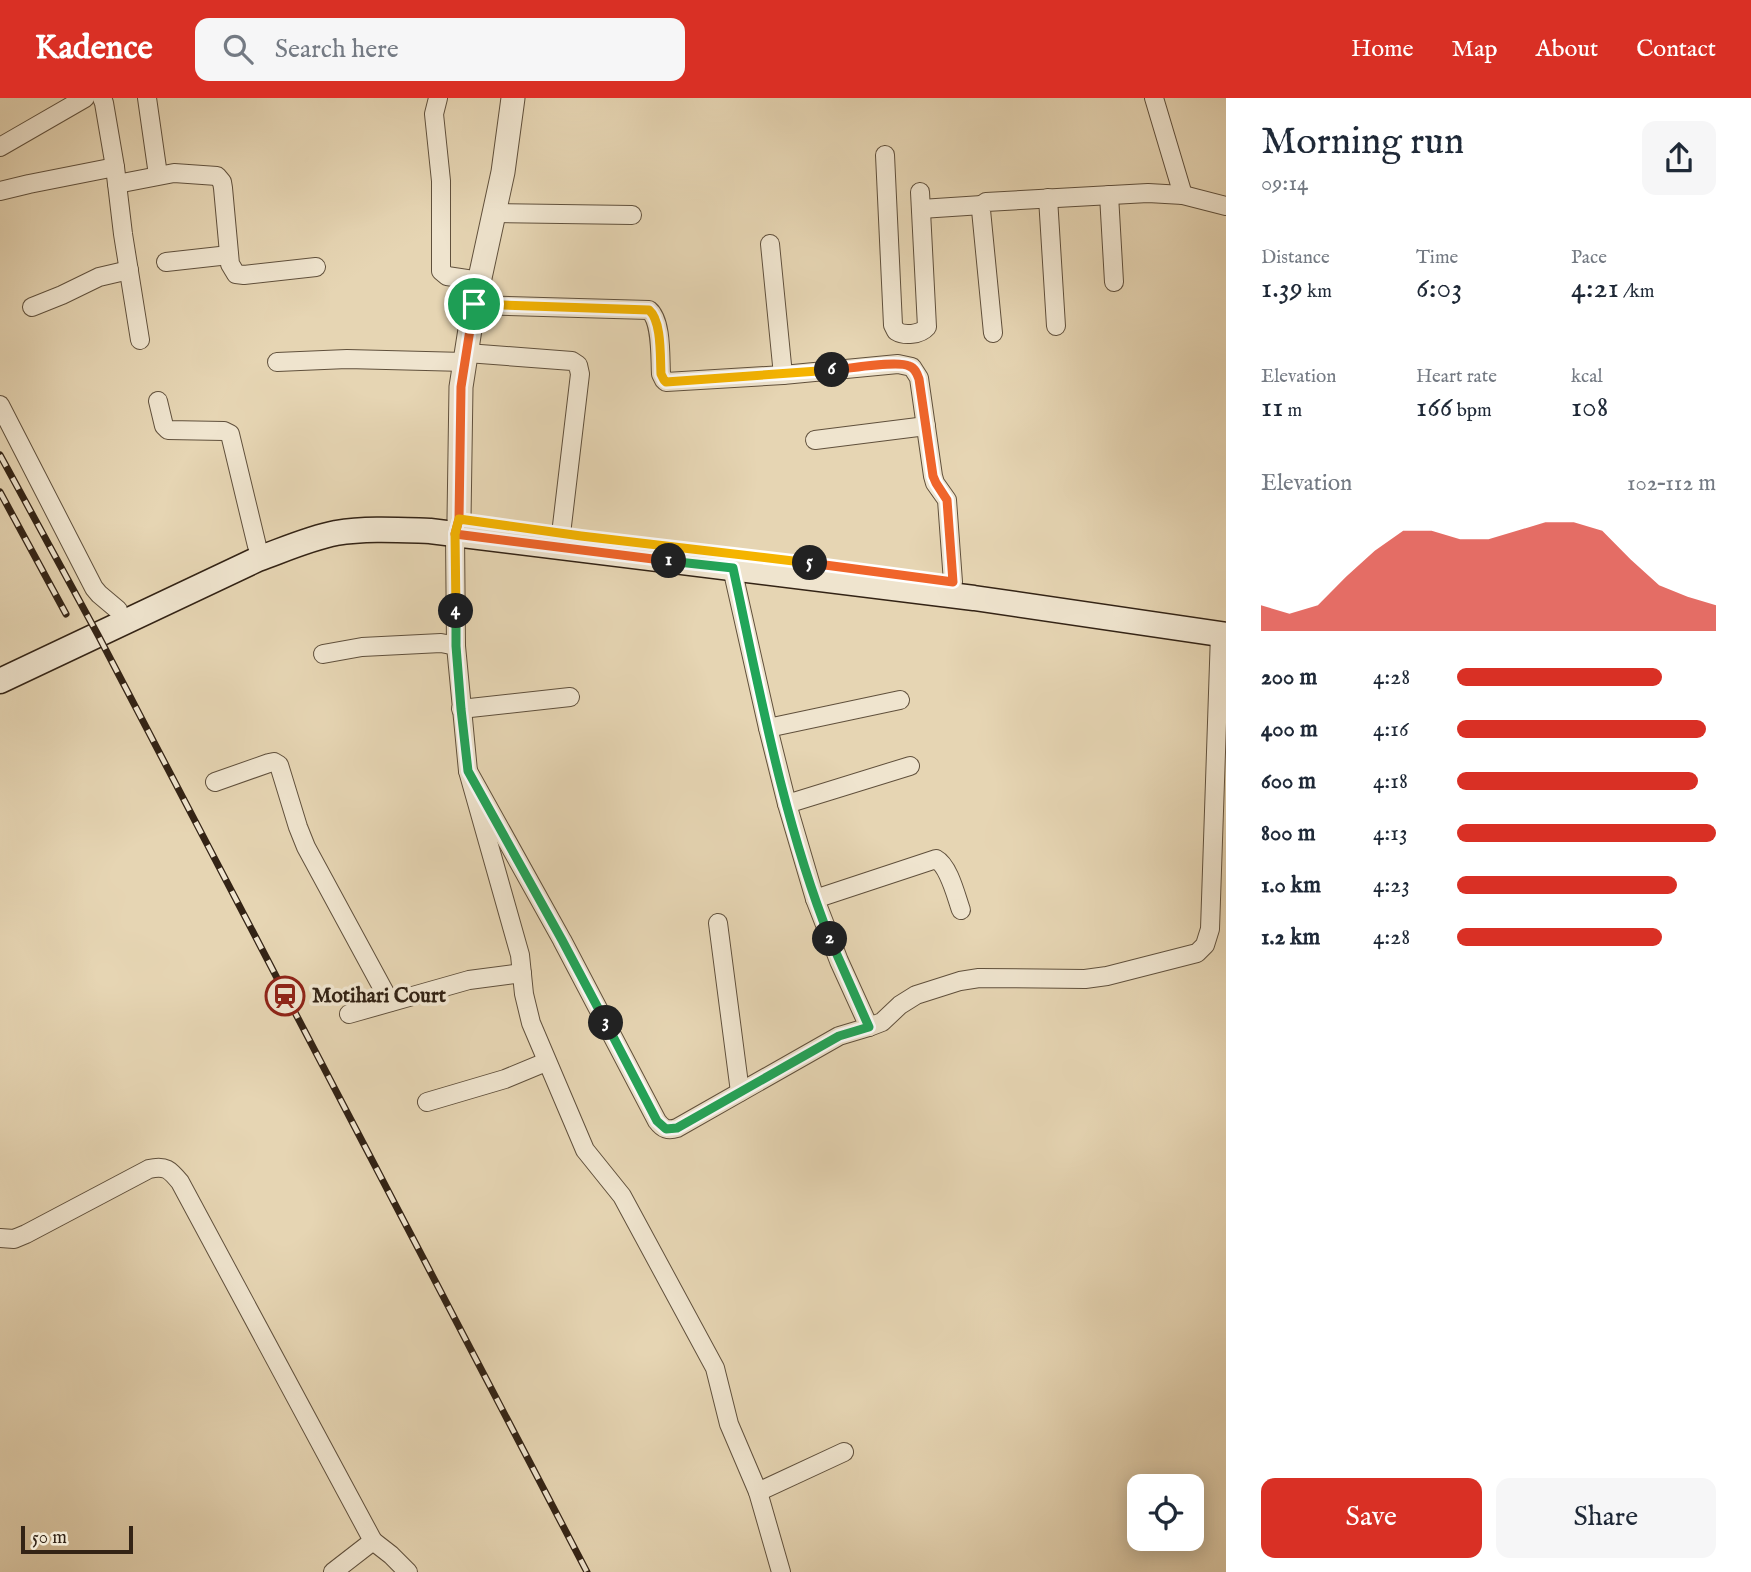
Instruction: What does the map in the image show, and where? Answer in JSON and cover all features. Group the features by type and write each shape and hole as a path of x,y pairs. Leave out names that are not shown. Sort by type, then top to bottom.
{"main road":[{"path":"0,666 257,546 318,524 341,519 413,515 457,526 733,568 1224,629"},
{"path":"0,681 258,559 292,547 336,533 457,526 561,534 857,569 953,582 1224,629"}],"street":[{"path":"0,147 85,98"},
{"path":"102,98 140,340"},
{"path":"147,98 158,175"},
{"path":"438,98 434,114 441,181 441,271 447,276 480,281"},
{"path":"513,98 503,172 474,304 461,387 456,646 468,771 520,955 531,1023 546,1062 585,1150 622,1196 715,1368 729,1424 758,1492 781,1572"},
{"path":"1154,98 1183,195"},
{"path":"885,155 893,325 898,333 925,330 927,323 921,201 982,205 989,201 1147,193 1183,195 1226,206"},
{"path":"0,191 29,184 116,176 212,174 220,178 223,187 229,255 231,267 236,274 316,267"},
{"path":"1109,195 1114,282"},
{"path":"1048,198 1056,326"},
{"path":"982,205 993,333"},
{"path":"495,213 632,215"},
{"path":"770,244 783,374"},
{"path":"166,262 229,255"},
{"path":"32,307 99,277 129,270"},
{"path":"474,304 649,310 657,323 661,374 666,382 898,364 915,370"},
{"path":"915,333 915,370 919,379 934,480 947,500 953,582"},
{"path":"277,362 466,357 572,361 579,365 561,534"},
{"path":"158,401 163,423 168,430 223,431 230,434 257,546"},
{"path":"0,405 94,587 118,610"},
{"path":"815,440 926,426"},
{"path":"733,568 768,728 815,899 869,1027"},
{"path":"468,771 661,1126 666,1129 677,1128 839,1036 882,1021 916,995 979,978 1085,979 1107,976 1190,955 1201,949 1210,929 1224,629"},
{"path":"323,654 362,648 441,643 456,646"},
{"path":"461,709 570,697"},
{"path":"768,728 900,700"},
{"path":"215,782 269,762 279,765 306,846 390,1002"},
{"path":"787,804 910,766"},
{"path":"815,899 936,859 943,864 961,910"},
{"path":"718,923 740,1092"},
{"path":"349,1014 469,980 523,974"},
{"path":"427,1102 505,1079 546,1062"},
{"path":"0,1238 14,1239 26,1234 149,1169 159,1167 174,1174 373,1541 408,1572"},
{"path":"758,1492 844,1452"},
{"path":"333,1572 373,1541"}],"railway":[{"path":"0,455 98,635 587,1572"},
{"path":"0,492 66,614"}],"place":[{"name":"Motihari Court","path":"285,996"}],"route":[{"path":"474,304 461,387 459,519 455,534 733,568 768,728 815,899 869,1027 839,1036 671,1130 657,1121 562,940 468,771 456,646 455,534 459,519 953,582 947,500 933,476 919,379 912,367 898,364 666,382 661,374 657,323 649,310 474,304"}]}
